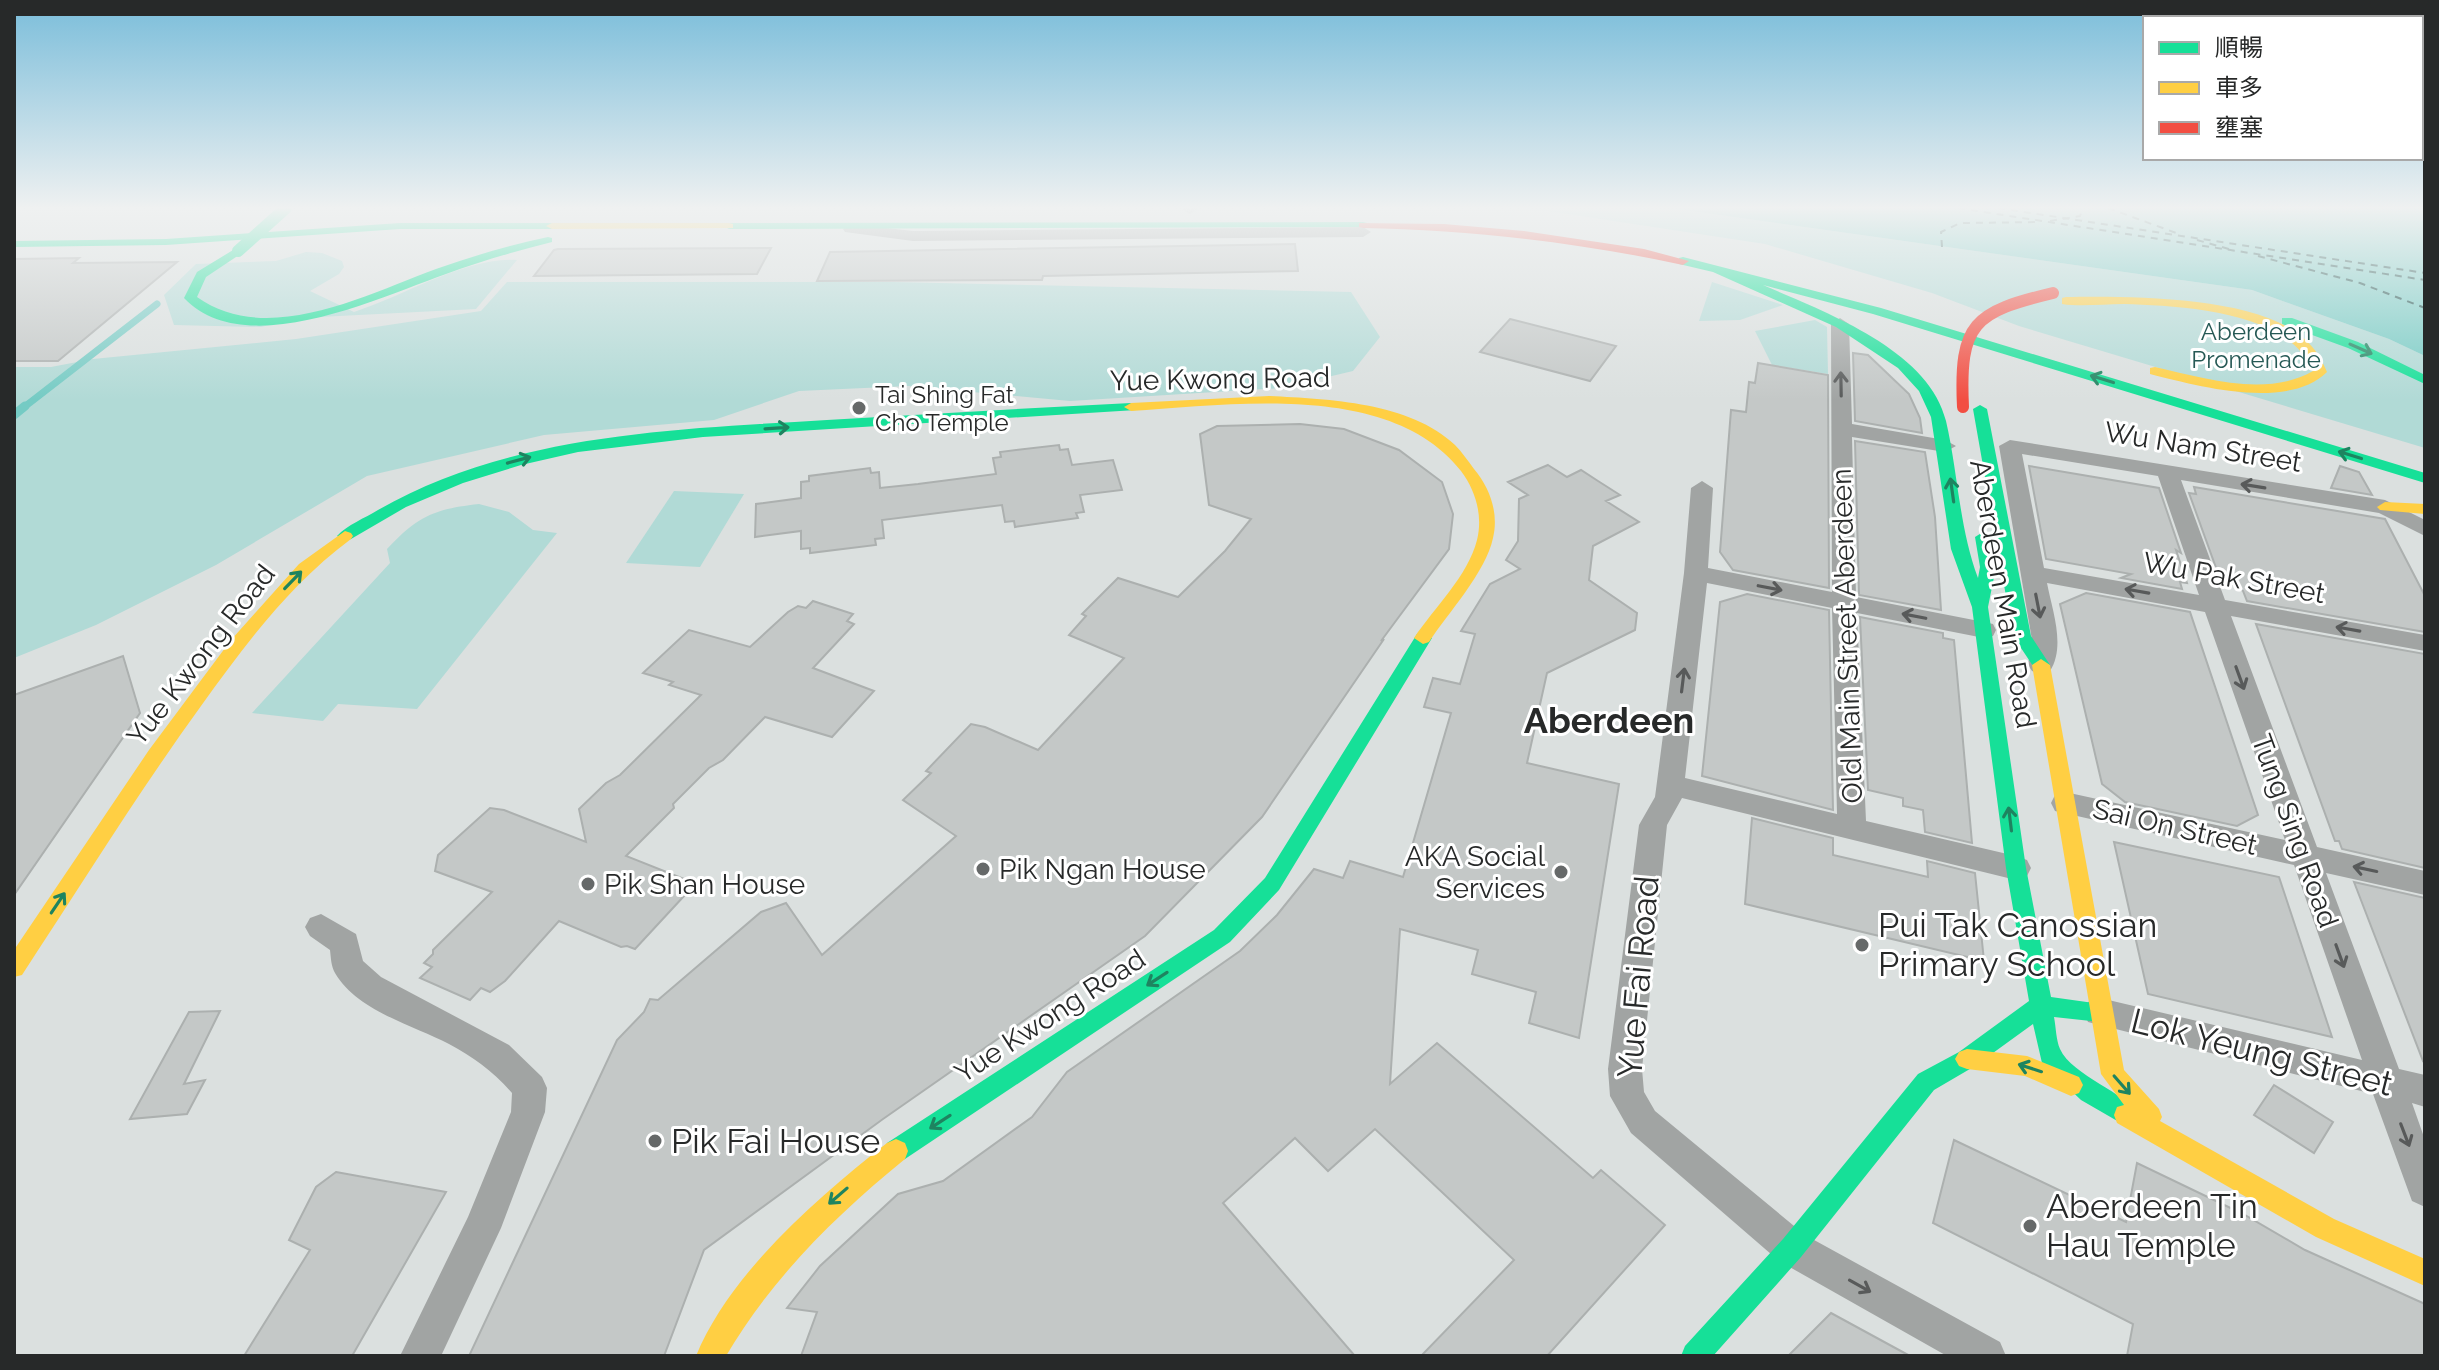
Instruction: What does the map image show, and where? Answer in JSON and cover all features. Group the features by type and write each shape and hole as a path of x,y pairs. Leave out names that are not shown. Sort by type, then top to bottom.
{"main road":[{"path":"203,272 196,281 190,298 197,306 231,318 257,320 296,317 438,272"},
{"path":"229,272 222,290 247,305 275,308 342,302 369,281"},
{"name":"Aberdeen Main Road","path":"1724,272 1802,304 1870,339 1914,378 1936,409 1945,446 1964,567 1982,619 2016,868 2050,1056 2089,1092 2173,1143 2325,1228 2425,1273"},
{"path":"1733,272 1877,311 2425,478"},
{"path":"2060,297 2082,290 2149,292 2239,307 2353,345 2425,380"},
{"path":"2041,665 2022,636 1959,358 1967,334 1976,323 2004,305 2060,297 2153,299 2237,315 2280,331 2306,347 2319,364 2320,372 2315,379 2306,384 2279,388 2216,383 2146,368 2269,408"},
{"path":"1967,316 2009,328"},
{"name":"Yue Kwong Road","path":"14,968 194,702 262,612 319,552 401,504 457,479 552,452 655,436 1254,401 1329,403 1375,411 1419,428 1457,454 1483,491 1488,519 1483,545 1373,715 1272,884 1222,936 850,1185 813,1218 760,1275 710,1356"},
{"path":"1971,408 1976,490"},
{"path":"2385,507 2425,509"},
{"path":"1981,521 1988,567 1982,619"},
{"name":"Aberdeen Main Road","path":"2041,665 2113,1074 2173,1143"},
{"path":"1695,1356 1792,1248 1926,1082 1967,1059 2040,1006 2100,1012"},
{"path":"1967,1059 2027,1066 2089,1092"}],"street":[{"name":"Old Main Street Aberdeen","path":"1840,324 1844,602 1852,828 2016,868"},
{"path":"1842,429 1945,446"},
{"name":"Aberdeen Main Road","path":"2010,446 2045,640 2041,665"},
{"name":"Wu Nam Street","path":"2010,446 2385,507 2425,529"},
{"name":"Tung Sing Road","path":"2167,472 2425,1189"},
{"name":"Yue Fai Road","path":"1702,488 1696,573 1625,1069 1627,1096 1643,1122 1792,1248 1986,1356"},
{"path":"1696,573 1844,602 1982,619"},
{"name":"Wu Pak Street","path":"2032,573 2425,643"},
{"path":"1664,802 1852,828"},
{"name":"Sai On Street","path":"2065,803 2425,883"},
{"path":"321,927 345,943 348,967 375,991 496,1052 514,1067 530,1088 528,1112 482,1228 420,1356"},
{"name":"Lok Yeung Street","path":"2100,1012 2425,1091"}],"green space":[{"path":"188,272 340,272 310,291 354,312 454,272 507,272 476,309 300,318 261,327 174,325 164,295"},
{"name":"Aberdeen Promenade","path":"1860,272 2124,272 2252,290 2389,339 2425,356 2425,448 2019,326 1932,293"},
{"path":"507,282 893,282 1351,292 1380,337 1353,371 1281,388 1070,401 908,386 799,391 714,420 544,435 367,476 216,565 96,625 14,658 14,367 51,367 93,359 296,339 481,311"},
{"path":"1712,282 1783,305 1740,320 1699,321"},
{"path":"1815,320 1827,327 1828,374 1772,365 1755,331"},
{"path":"674,491 744,494 700,567 626,563"},
{"path":"479,504 509,512 533,530 557,533 417,709 338,704 323,721 252,713 390,563 387,549 398,538 428,516 450,508"}],"water":[{"path":"2124,272 2425,272 2425,356 2389,339 2252,290"}],"building":[{"path":"14,272 165,272 58,361 14,361"},
{"path":"537,272 758,272 757,274 534,276"},
{"path":"821,272 1250,272 1043,276 1042,280 817,281"},
{"path":"1510,319 1616,346 1590,381 1480,352"},
{"path":"1853,353 1868,355 1909,394 1920,418 1922,433 1855,421"},
{"path":"1758,363 1828,375 1829,588 1733,570 1720,552 1731,410 1746,412 1749,382 1755,383"},
{"path":"1300,424 1344,429 1399,450 1442,482 1453,514 1449,549 1381,641 1384,639 1262,817 1145,936 883,1119 704,1250 664,1356 469,1356 617,1040 644,1012 650,999 658,1000 761,912 786,903 822,955 956,836 903,800 931,773 926,771 971,724 1038,750 1124,658 1069,635 1086,616 1082,614 1118,578 1178,597 1225,551 1251,519 1209,505 1200,434 1217,426"},
{"path":"1855,441 1925,452 1935,517 1941,610 1859,595"},
{"path":"1059,445 1060,450 1068,449 1072,465 1113,460 1122,490 1080,495 1084,512 1076,513 1078,518 1015,527 1014,521 1005,522 1002,505 882,520 884,538 875,539 876,545 810,553 810,548 801,549 801,531 755,537 756,504 801,498 801,482 809,481 809,476 870,468 871,473 879,472 880,488 918,484 996,474 993,458 1001,457 1000,452"},
{"path":"1548,465 1567,477 1581,470 1620,495 1606,501 1639,522 1593,546 1589,580 1637,613 1635,630 1547,673 1527,763 1619,784 1579,1038 1529,1023 1536,992 1472,974 1478,950 1400,929 1390,1084 1437,1043 1593,1178 1601,1170 1665,1225 1547,1356 1421,1356 1514,1260 1375,1129 1328,1171 1295,1138 1223,1203 1355,1356 801,1356 817,1312 787,1308 820,1266 898,1194 943,1181 1032,1117 1067,1072 1240,951 1277,915 1314,869 1343,878 1350,861 1403,877 1451,713 1424,707 1433,678 1460,684 1475,634 1461,631 1490,584 1520,569 1506,560 1518,541 1519,499 1528,495 1508,482"},
{"path":"2029,466 2159,488 2181,553 2176,550 2187,583 2180,582 2182,589 2121,578 2131,574 2046,559"},
{"path":"2340,466 2359,472 2372,495 2331,488"},
{"path":"2194,487 2385,519 2425,596 2425,632 2247,601 2243,591 2219,576 2189,493 2196,494"},
{"path":"2086,593 2190,612 2258,815 2237,826 2125,802 2102,784 2060,604"},
{"path":"1747,594 1829,610 1833,810 1702,776 1720,602"},
{"path":"813,601 853,614 847,621 854,624 813,668 874,691 832,737 765,717 673,804 674,808 626,856 684,879 684,896 635,949 621,947 559,921 505,981 490,992 481,988 470,1000 420,978 432,967 424,963 433,950 492,892 435,871 438,855 490,808 504,810 586,842 579,809 606,783 620,775 701,695 643,673 689,630 750,647 788,612 798,606 806,608"},
{"path":"1860,617 1943,633 1943,638 1954,640 1972,843 1925,832 1923,810 1903,806 1903,798 1868,790"},
{"path":"2256,624 2425,654 2425,868 2342,849 2339,841 2335,841"},
{"path":"123,656 140,713 14,895 14,695"},
{"path":"1752,818 1833,838 1833,855 1928,877 1927,861 1975,873 1984,961 1745,904"},
{"path":"2114,842 2279,877 2332,1037 2148,994"},
{"path":"2354,882 2425,898 2423,1061"},
{"path":"220,1011 184,1084 205,1080 187,1114 130,1119 189,1012"},
{"path":"2274,1085 2333,1122 2314,1153 2254,1115"},
{"path":"1954,1140 2126,1222 2137,1163 2243,1214 2305,1250 2425,1304 2425,1356 2127,1356 2133,1324 1933,1223"},
{"path":"336,1172 446,1192 352,1356 244,1356 310,1250 289,1240 316,1187"},
{"path":"1831,1313 1910,1356 1788,1356"}],"waterway":[{"path":"23,408 157,304"},
{"path":"14,415 25,406"}],"ferry route":[{"path":"2318,272 2360,283 2425,308"},
{"path":"2373,272 2425,280"},
{"path":"2418,272 2425,273"}],"traffic: fast":[{"path":"206,272 201,275 190,298 226,317 264,321 290,319 342,307 441,272"},
{"path":"1722,272 1841,324 1903,365 1925,390 1938,417 1959,549 1980,607 2016,868 2050,1056 2089,1092 2126,1115"},
{"path":"1725,272 1877,311 2425,478"},
{"path":"2287,321 2353,345 2425,380"},
{"path":"345,536 400,504 458,479 517,461 578,448 703,432 1131,407"},
{"path":"1980,409 2022,636 2041,665"},
{"path":"1980,607 1988,567 1983,537"},
{"path":"896,1151 1222,936 1272,884 1423,638"},
{"path":"1695,1356 1792,1248 1926,1082 1967,1059 2040,1006 2100,1012"}],"traffic: slow":[{"path":"2066,301 2158,303 2231,313 2290,334 2309,350 2320,372 2304,382 2263,388 2217,384 2155,371"},
{"path":"1131,407 1219,402 1320,403 1369,410 1413,424 1449,447 1480,488 1487,530 1478,556 1423,638"},
{"path":"2385,507 2425,509"},
{"path":"14,968 156,755 237,644 286,586 345,536"},
{"path":"2041,665 2113,1074 2150,1117"},
{"path":"1967,1059 2027,1066 2071,1085"},
{"path":"2126,1115 2325,1228 2425,1273"},
{"path":"710,1356 748,1297 792,1244 841,1196 896,1151"}],"traffic: jam":[{"path":"1963,407 1963,356 1967,339 1975,325 2004,307 2053,293"}],"place":[{"name":"Tai Shing Fat Cho Temple","path":"859,408"},
{"name":"Pik Ngan House","path":"983,869"},
{"name":"AKA Social Services","path":"1561,872"},
{"name":"Pik Shan House","path":"588,884"},
{"name":"Pui Tak Canossian Primary School","path":"1862,945"},
{"name":"Pik Fai House","path":"655,1141"},
{"name":"Aberdeen Tin Hau Temple","path":"2030,1226"}],"district":[{"name":"Aberdeen","path":"1609,720"}]}
